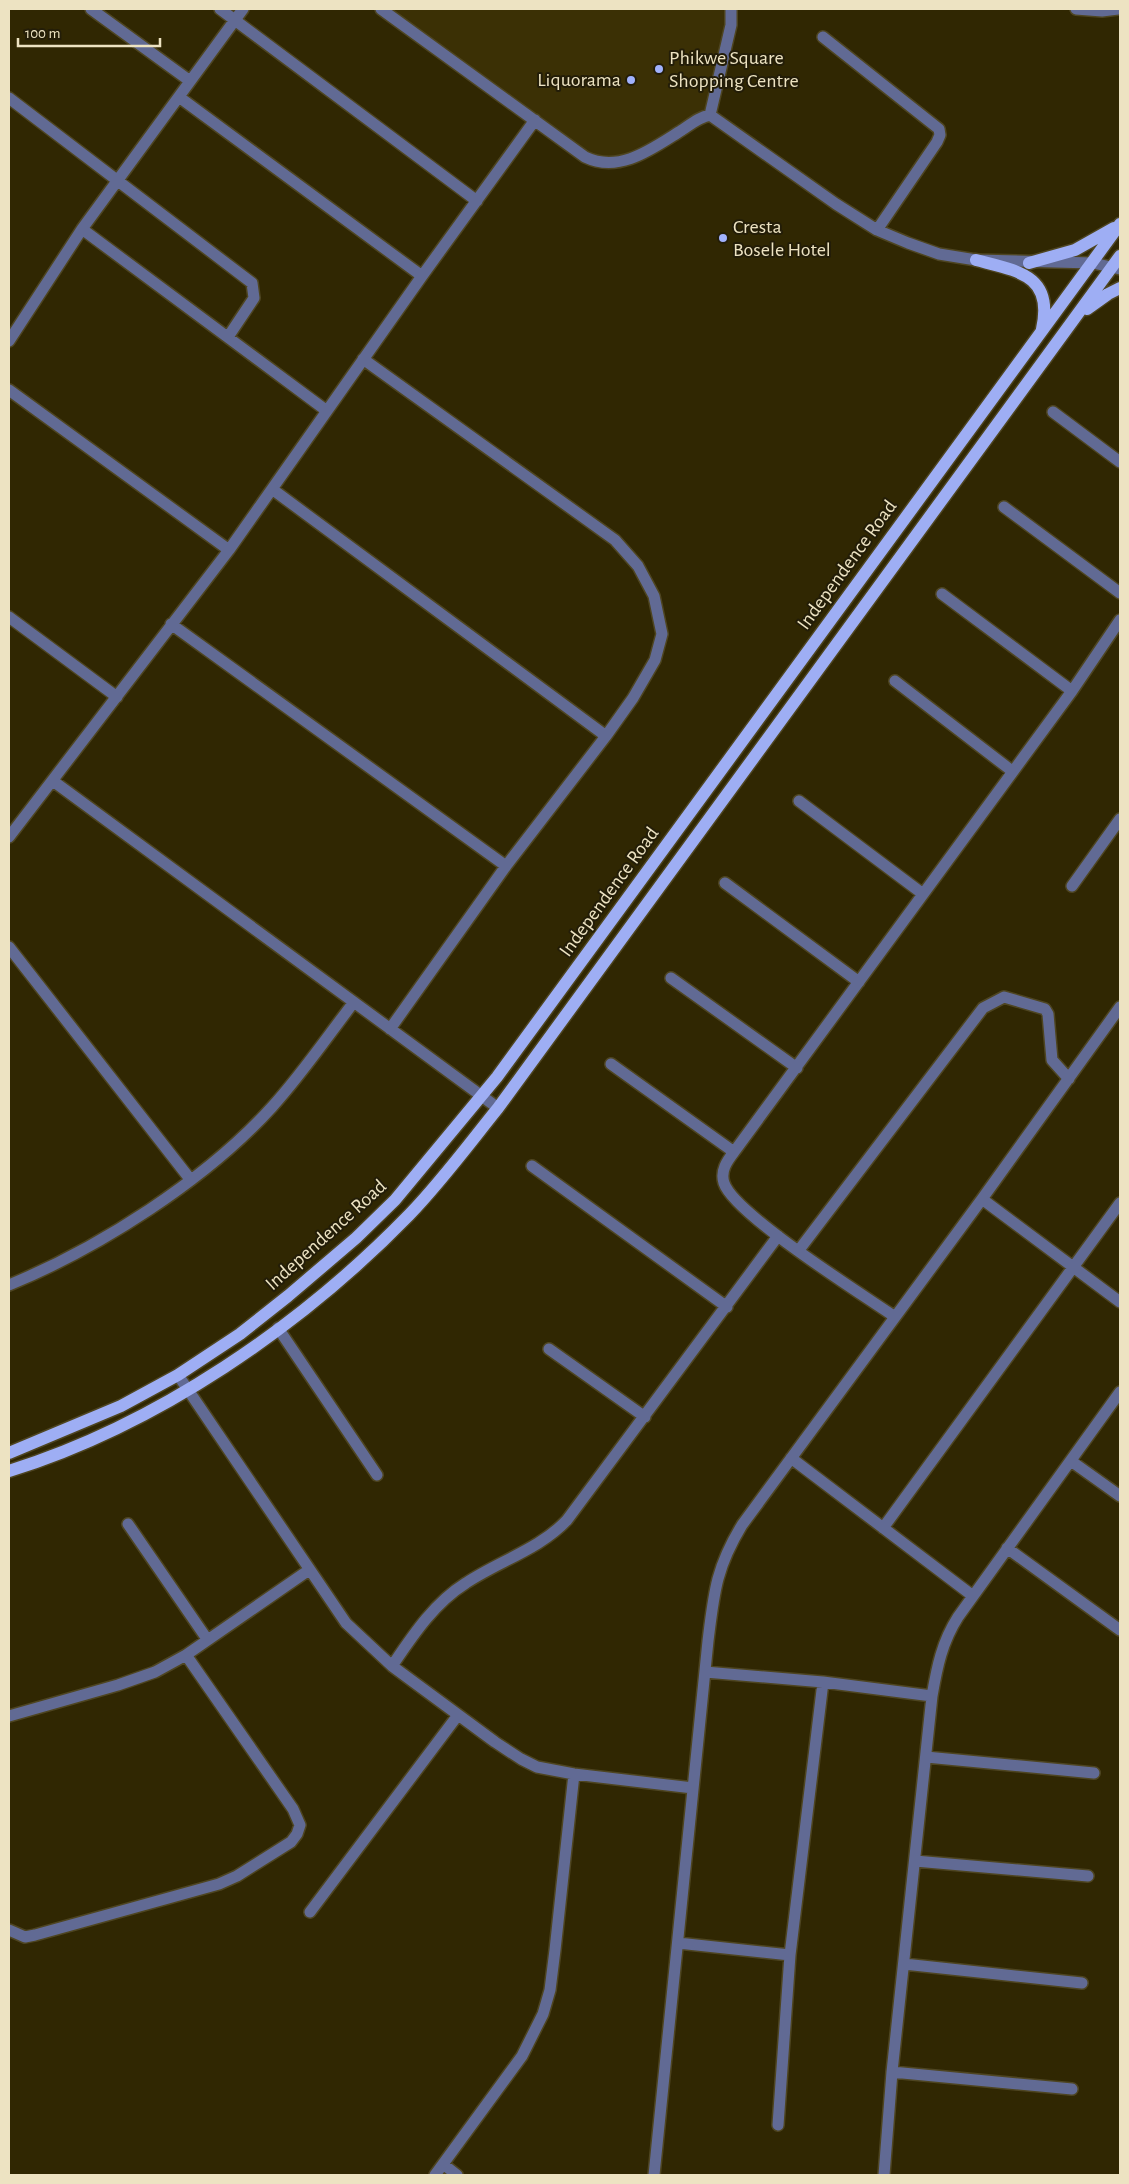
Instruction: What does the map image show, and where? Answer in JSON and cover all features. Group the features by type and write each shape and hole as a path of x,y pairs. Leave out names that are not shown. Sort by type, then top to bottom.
{"main road":[{"path":"1029,262 1075,250 1091,243 1120,224"},
{"name":"Independence Road","path":"9,1453 120,1406 178,1375 247,1328 356,1238 395,1200 481,1096 1120,224"},
{"path":"976,260 1024,273 1035,282 1045,301 1042,332"},
{"name":"Independence Road","path":"9,1471 77,1445 188,1390 252,1349 372,1252 411,1214 498,1108 1077,316 1118,264"},
{"path":"1077,316 1108,294 1120,288"}],"street":[{"path":"91,9 190,82"},
{"path":"220,9 477,201"},
{"path":"9,341 82,229 243,9"},
{"path":"381,9 585,158 596,162 610,164 640,155 698,119 710,116 877,230 908,243 939,254 976,260 1118,264"},
{"path":"710,116 732,9"},
{"path":"1076,9 1118,9"},
{"path":"823,37 939,129 940,135 937,142 877,230"},
{"path":"179,97 422,276"},
{"path":"9,98 252,283 254,298 228,337"},
{"path":"9,837 229,550 422,276 535,120"},
{"path":"82,229 328,411"},
{"path":"363,359 615,540 638,566 654,596 661,621 660,643 655,660 633,698 506,866 390,1029"},
{"path":"9,390 229,550"},
{"path":"1053,412 1120,462"},
{"path":"272,490 606,736"},
{"path":"1004,507 1120,592"},
{"path":"942,594 1072,691"},
{"path":"9,618 117,697"},
{"path":"895,1317 778,1236 736,1202 723,1182 723,1172 734,1152 1072,691 1120,620"},
{"path":"171,624 506,866"},
{"path":"895,681 1012,771"},
{"path":"53,781 498,1108"},
{"path":"799,801 923,894"},
{"path":"1072,886 1120,819"},
{"path":"725,883 859,982"},
{"path":"9,947 190,1179"},
{"path":"671,978 797,1068"},
{"path":"799,1250 983,1008 1004,996 1045,1009 1048,1014 1052,1060 1069,1079"},
{"path":"9,1285 42,1272 134,1219 214,1162 272,1108 354,1002"},
{"path":"654,2175 705,1672 715,1590 721,1564 742,1525 982,1199 1120,1007"},
{"path":"611,1064 734,1152"},
{"path":"532,1166 727,1307"},
{"path":"982,1199 1120,1302"},
{"path":"883,1528 1120,1203"},
{"path":"392,1666 410,1638 446,1598 483,1572 535,1545 562,1525 645,1417 778,1236"},
{"path":"278,1328 377,1475"},
{"path":"549,1349 645,1417"},
{"path":"178,1375 346,1623 392,1666 521,1759 537,1766 574,1774 693,1788"},
{"path":"884,2175 892,2072 932,1696 939,1654 948,1634 973,1596 1120,1392"},
{"path":"791,1458 973,1596"},
{"path":"1071,1461 1120,1496"},
{"path":"128,1524 206,1639"},
{"path":"1007,1548 1120,1630"},
{"path":"9,1716 118,1685 155,1672 186,1655 206,1639 309,1570"},
{"path":"9,1930 25,1937 35,1935 219,1884 258,1865 291,1842 297,1834 300,1825 293,1809 186,1655"},
{"path":"705,1672 822,1682 932,1696"},
{"path":"778,2125 790,1956 822,1682"},
{"path":"310,1912 458,1715"},
{"path":"926,1757 1094,1773"},
{"path":"435,2175 522,2056 543,2014 550,1990 574,1774"},
{"path":"915,1861 1088,1876"},
{"path":"678,1943 790,1956"},
{"path":"904,1964 1082,1983"},
{"path":"892,2072 1072,2089"},
{"path":"443,2164 457,2175"}],"shaded area":[{"path":"381,9 729,9 713,116 640,155 603,163"}],"place":[{"name":"Phikwe Square Shopping Centre","path":"659,69"},
{"name":"Liquorama","path":"631,80"},
{"name":"Cresta Bosele Hotel","path":"723,238"}]}
